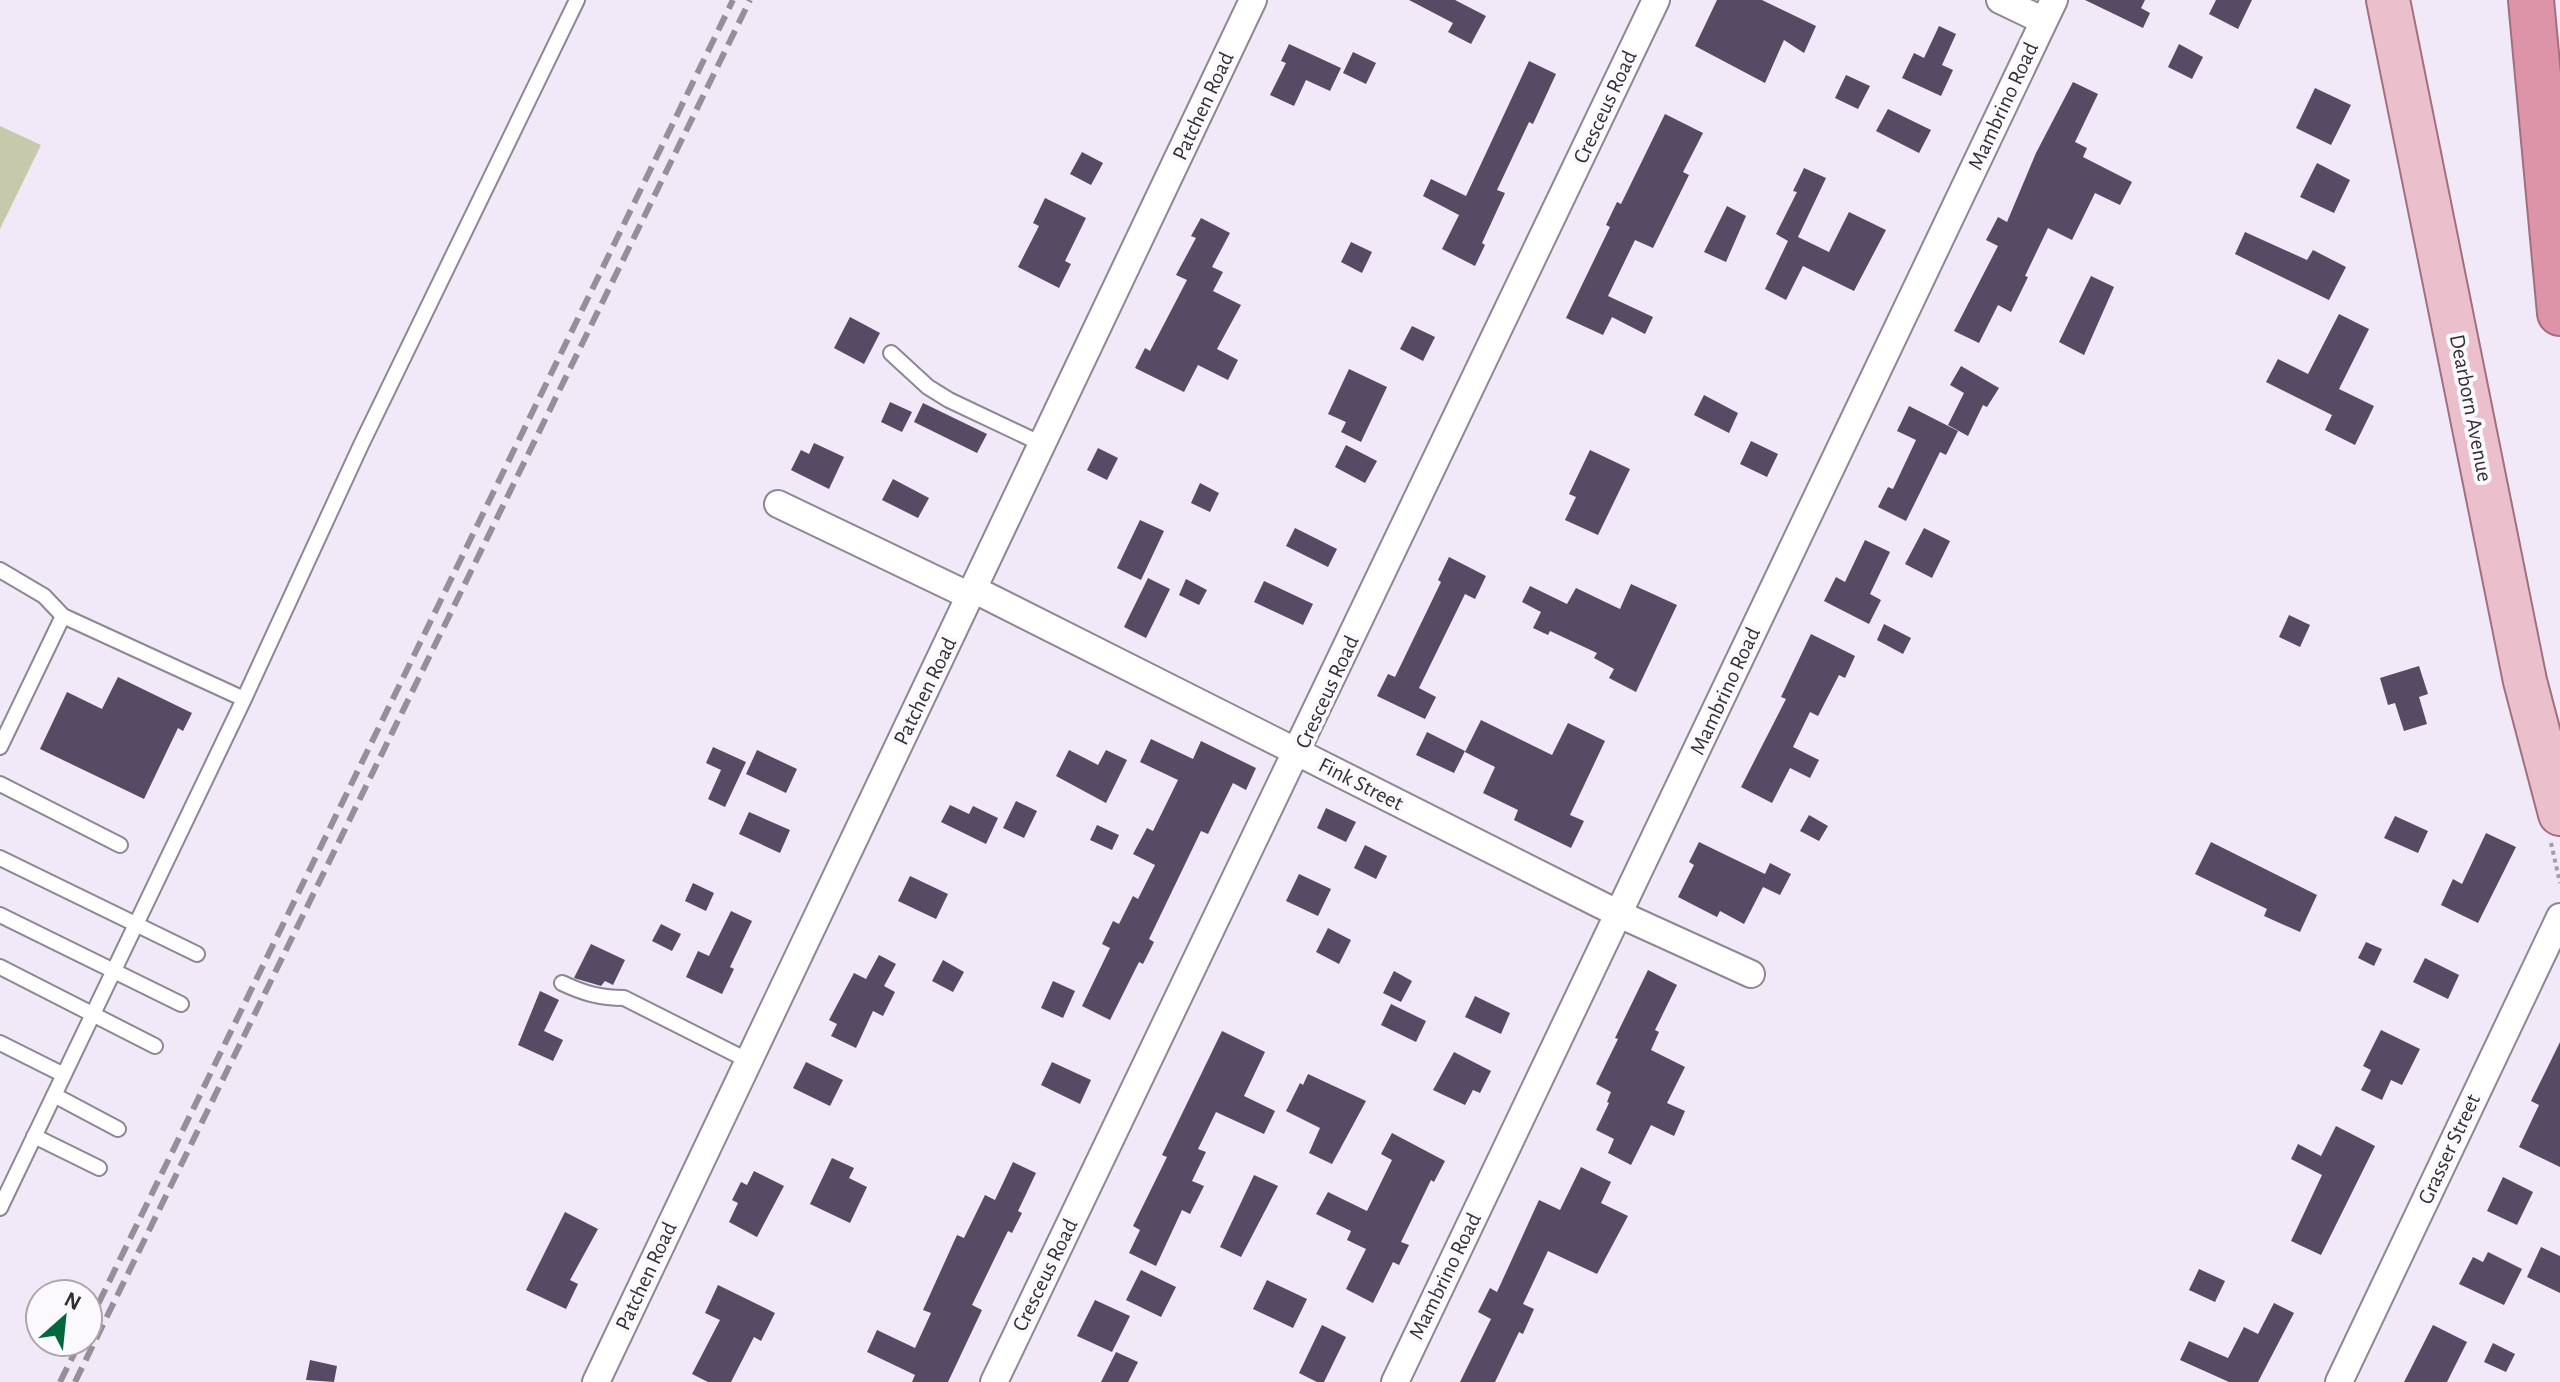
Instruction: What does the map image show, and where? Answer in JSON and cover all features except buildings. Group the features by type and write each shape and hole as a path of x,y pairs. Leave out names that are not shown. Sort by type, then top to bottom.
{"highway":[{"path":"2531,0 2560,313"}],"main road":[{"name":"Dearborn Avenue","path":"2388,0 2525,681 2560,814"}],"street":[{"name":"Patchen Road","path":"596,1382 1253,0"},
{"name":"Cresceus Road","path":"994,1382 1298,753 1656,0"},
{"path":"2000,0 2049,10"},
{"name":"Mambrino Road","path":"1395,1382 2049,10"},
{"name":"Fink Street","path":"778,504 972,592 1619,914 1751,974"},
{"name":"Grasser Street","path":"2339,1382 2560,917"}],"lane":[{"path":"0,1208 244,699 361,445 577,0"},
{"path":"891,353 928,387 1042,444"},
{"path":"0,570 44,596 63,616 244,699"},
{"path":"0,747 63,616"},
{"path":"0,784 120,845"},
{"path":"0,858 197,954"},
{"path":"0,915 181,1004"},
{"path":"0,967 155,1046"},
{"path":"562,983 584,994 624,998 747,1060"},
{"path":"0,1043 64,1075"},
{"path":"54,1095 118,1129"},
{"path":"34,1136 99,1168"}],"green space":[{"path":"0,126 41,145 0,229"}],"railway":[{"path":"104,1292 733,0"},
{"path":"75,1382 750,0"},
{"path":"60,1382 72,1358"}]}
